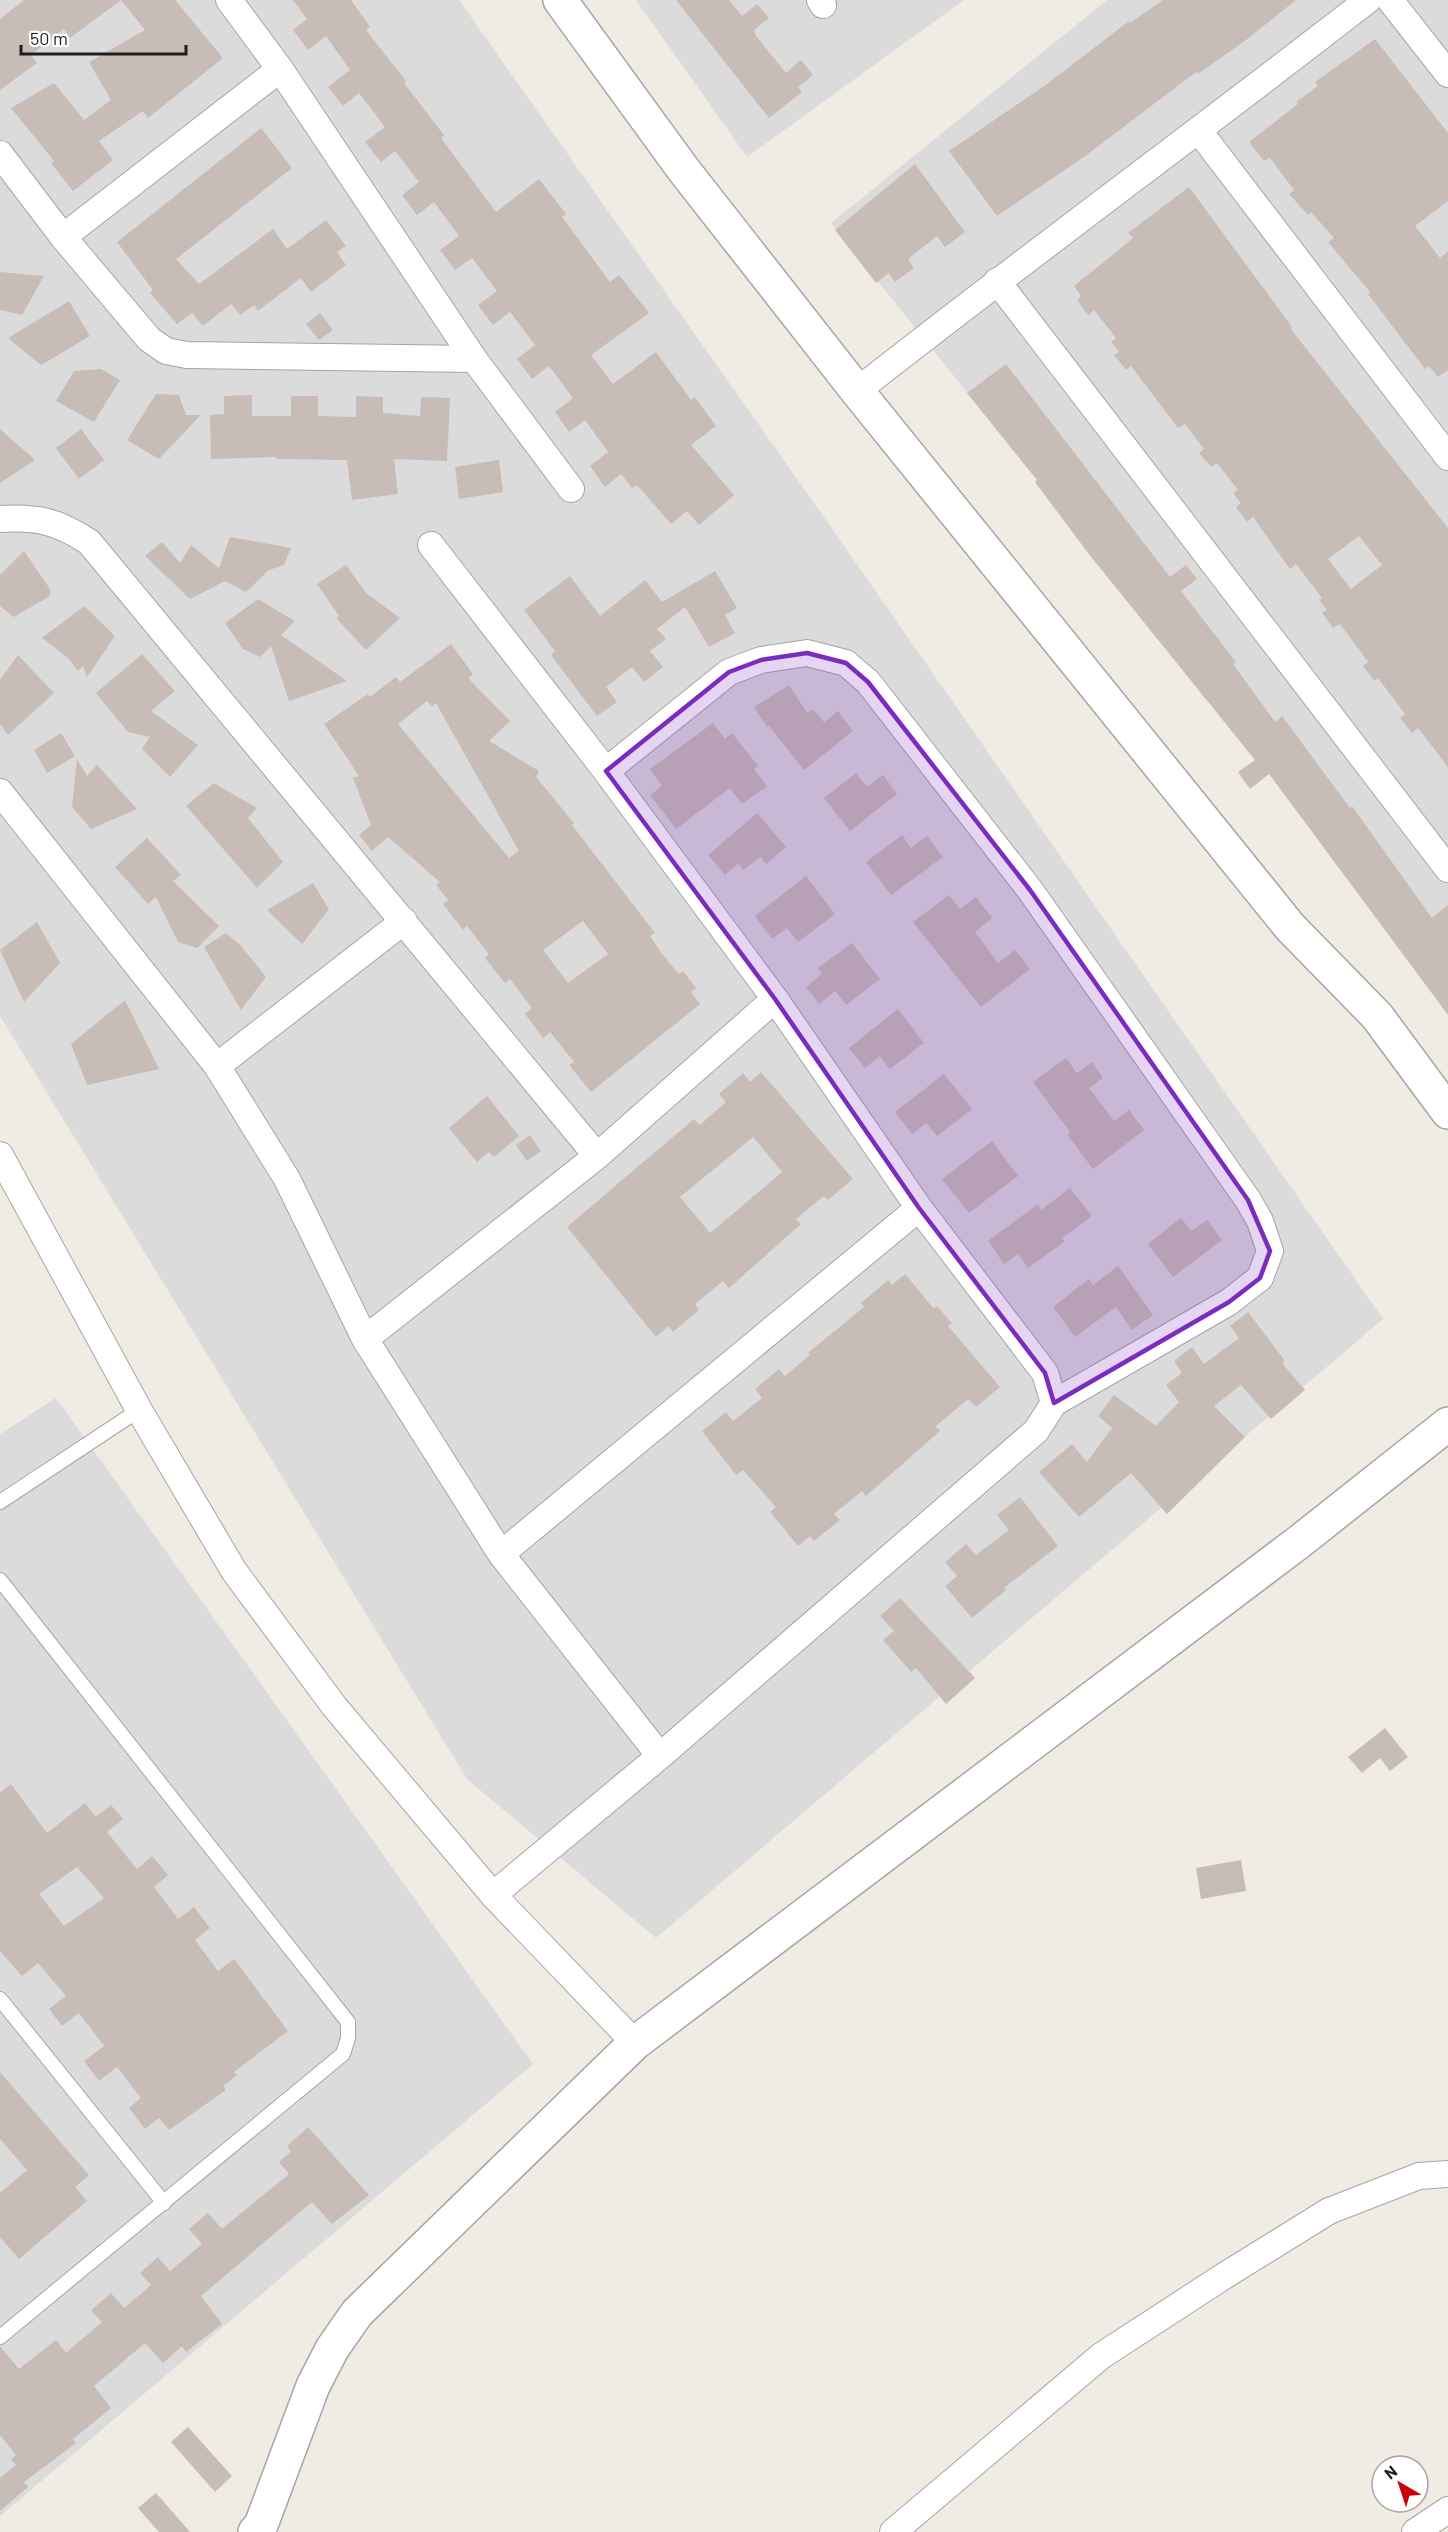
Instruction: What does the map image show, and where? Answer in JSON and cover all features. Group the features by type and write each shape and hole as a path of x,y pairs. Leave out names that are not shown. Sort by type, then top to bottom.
{"street":[{"path":"230,0 280,69 474,359 571,489"},
{"path":"560,0 683,168 857,391 1290,927 1377,1016 1448,1112"},
{"path":"857,391 997,281 1199,131 1368,0"},
{"path":"1390,0 1448,74"},
{"path":"63,237 280,69"},
{"path":"1199,131 1448,457"},
{"path":"0,154 63,237 149,339 166,351 187,355 474,359"},
{"path":"997,281 1448,869"},
{"path":"0,519 22,518 63,525 89,542 597,1156"},
{"path":"431,545 606,771 775,999 919,1208 1045,1373 1054,1403"},
{"path":"493,1895 660,1756 1036,1431 1054,1403 1229,1302 1260,1278 1270,1251 1260,1221 1248,1200 1030,890 868,682 846,663 807,653 761,660 729,672 606,771"},
{"path":"0,792 217,1066 287,1179 365,1339 501,1554 660,1756"},
{"path":"217,1066 404,921"},
{"path":"365,1339 597,1156 775,999"},
{"path":"0,1155 139,1410 242,1580 334,1706 493,1895 635,2043"},
{"path":"501,1554 919,1208"},
{"path":"261,2530 314,2386 332,2349 357,2313 635,2043 1299,1542 1448,1424"},
{"path":"893,2532 1101,2356 1224,2276 1329,2211 1419,2175 1448,2174"},
{"path":"1415,2532 1448,2510"}],"lane":[{"path":"0,1502 139,1410"},
{"path":"0,1580 348,2022 348,2038 343,2054 0,2337"},
{"path":"1,2001 164,2203"}],"highlighted area":[{"path":"807,653 846,663 868,682 1030,890 1248,1200 1270,1251 1260,1278 1229,1302 1054,1403 1045,1373 919,1208 775,999 606,771 729,672 761,660"}],"shaded area":[{"path":"0,0 459,0 826,520 1383,1319 656,1938 467,1779 0,1016"},
{"path":"636,0 964,0 747,157"},
{"path":"1107,0 1448,0 1448,991 831,223"},
{"path":"56,1398 533,2064 0,2516 0,1434"}],"building":[{"path":"24,0 121,0 70,38 64,29 31,55 37,63 0,90 0,19"},
{"path":"121,0 175,0 223,58 148,118 143,111 99,141 113,160 73,191 51,163 54,161 11,108 54,83 84,120 111,100 89,62 145,30"},
{"path":"293,0 351,0 370,27 366,30 406,81 404,83 444,135 441,138 496,212 539,179 566,214 562,217 610,282 619,275 649,313 591,355 613,384 656,352 691,400 695,397 716,426 691,445 734,495 699,525 687,511 671,524 637,485 632,488 621,474 605,487 590,466 608,452 585,420 569,432 555,412 573,398 549,366 532,379 517,359 535,345 510,312 493,325 478,305 497,291 472,258 455,270 440,250 459,236 434,202 417,215 402,195 419,182 395,151 381,162 365,142 385,127 359,93 343,106 328,87 350,70 326,36 308,50 293,30 307,19"},
{"path":"676,0 729,0 742,16 757,4 769,18 754,30 756,36 786,73 801,60 813,75 798,87 802,92 769,118"},
{"path":"1163,0 1296,0 1246,40 1198,74 1196,72 1084,157 997,216 949,151 1047,84 1129,21 1130,23"},
{"path":"1375,39 1448,133 1448,201 1415,226 1440,258 1448,251 1448,370 1438,377 1429,366 1425,369 1368,294 1370,292 1328,242 1334,238 1311,212 1308,215 1289,194 1294,190 1270,158 1264,161 1249,142 1318,86 1315,82"},
{"path":"261,128 292,168 176,259 199,284 273,229 287,249 326,220 346,246 337,252 346,265 311,292 301,278 258,311 254,305 240,315 231,304 203,326 192,313 177,324 150,293 153,290 117,242"},
{"path":"915,164 965,232 945,247 937,236 908,259 914,268 895,282 889,273 876,283 835,230"},
{"path":"1189,187 1292,327 1290,328 1448,528 1448,767 1418,728 1412,733 1400,718 1405,714 1378,678 1375,681 1363,666 1368,662 1340,624 1333,628 1322,613 1327,610 1319,600 1322,598 1296,564 1290,569 1253,517 1247,522 1236,507 1241,503 1233,493 1238,490 1217,463 1211,467 1199,453 1204,449 1185,424 1178,428 1131,366 1126,370 1114,355 1119,352 1111,342 1116,338 1094,310 1088,315 1077,300 1081,296 1074,286 1133,238 1128,233","holes":["1359,536 1382,565 1351,589 1328,559"]},
{"path":"0,272 44,276 22,315 0,310"},
{"path":"69,301 90,336 41,365 8,338"},
{"path":"320,313 333,330 319,340 306,324"},
{"path":"1006,364 1170,577 1186,565 1197,579 1181,591 1236,662 1233,664 1275,722 1282,716 1350,808 1352,806 1432,918 1448,905 1448,1015 1269,774 1250,789 1238,772 1255,760 1088,553 1035,482 1037,480 967,393"},
{"path":"101,369 120,380 94,422 56,401 74,371"},
{"path":"156,394 179,395 186,415 201,415 159,459 127,440"},
{"path":"252,395 252,416 291,416 291,396 318,396 318,416 356,417 356,396 383,397 383,413 420,416 421,397 450,398 447,461 394,459 398,494 352,500 347,460 276,459 276,457 211,459 210,415 224,414 224,396"},
{"path":"0,429 35,460 0,483"},
{"path":"81,429 104,460 79,479 56,448"},
{"path":"499,460 503,492 459,499 455,467"},
{"path":"230,537 291,548 284,565 269,570 246,592 225,581 190,599 145,556 162,542 180,563 191,545 219,568"},
{"path":"24,551 50,589 50,596 14,617 0,606 0,575"},
{"path":"346,565 366,593 400,618 366,650 336,618 339,616 317,584"},
{"path":"715,571 737,608 725,615 735,633 709,647 685,607 657,629 666,639 650,651 663,667 644,682 632,667 606,687 617,702 597,716 551,655 555,651 524,610 570,576 600,616 645,580 662,602"},
{"path":"258,599 295,621 281,635 347,681 289,701 271,646 260,657 243,649 225,623"},
{"path":"84,606 115,636 87,677 83,666 78,671 68,658 42,638"},
{"path":"451,644 473,674 468,678 510,721 489,741 539,771 536,777 574,823 572,825 655,933 650,936 662,954 679,974 683,971 696,988 691,992 700,1004 591,1092 569,1065 574,1062 550,1032 543,1038 525,1014 532,1008 510,979 505,983 485,958 489,954 467,926 463,930 443,904 448,900 436,885 440,882 388,837 372,851 359,835 371,825 353,778 359,776 324,724 368,694 370,697 396,677 400,682","holes":["427,701 432,707 436,703 519,851 509,858 398,724","583,921 608,954 568,983 543,950"]},
{"path":"142,654 175,691 151,711 198,745 170,777 142,749 150,737 128,732 96,693"},
{"path":"18,655 54,693 8,735 0,724 0,680"},
{"path":"789,685 807,713 813,709 824,722 838,711 853,731 804,770 769,726 767,727 754,707"},
{"path":"713,723 725,739 732,733 758,766 754,769 767,786 742,804 730,788 676,829 650,795 662,786 650,769"},
{"path":"61,733 75,756 47,773 34,750"},
{"path":"77,759 87,776 97,765 137,809 91,829 72,807"},
{"path":"856,773 867,787 883,775 897,794 850,831 824,798"},
{"path":"214,783 257,808 248,818 283,862 257,888 186,806"},
{"path":"757,813 786,847 766,864 761,857 743,870 738,864 725,875 708,855"},
{"path":"902,835 911,848 927,836 943,857 891,895 866,862"},
{"path":"147,838 181,875 173,881 219,926 197,948 178,942 156,897 148,904 115,867"},
{"path":"806,876 835,914 798,942 787,928 772,939 755,916"},
{"path":"313,883 329,909 302,944 267,910"},
{"path":"949,895 960,909 976,897 992,918 975,932 998,963 1015,950 1030,969 981,1007 913,922"},
{"path":"37,922 60,963 24,1002 0,950"},
{"path":"226,933 241,946 266,977 241,1010 204,947"},
{"path":"852,943 880,979 846,1005 835,991 819,1004 806,987 822,974 818,968"},
{"path":"125,1000 159,1069 87,1085 71,1044"},
{"path":"898,1009 924,1043 890,1069 880,1056 865,1068 849,1048"},
{"path":"1066,1058 1077,1073 1092,1062 1103,1078 1089,1088 1114,1121 1129,1110 1144,1130 1093,1169 1067,1134 1070,1132 1033,1082"},
{"path":"761,1072 853,1179 828,1200 824,1196 796,1219 801,1224 729,1288 723,1281 695,1304 699,1310 673,1332 669,1326 656,1337 567,1227 694,1119 700,1125 726,1102 719,1094 743,1073 750,1082","holes":["753,1137 782,1172 710,1233 680,1197"]},
{"path":"944,1074 972,1109 937,1136 926,1123 912,1134 895,1112"},
{"path":"487,1096 519,1136 494,1157 489,1152 477,1162 449,1128"},
{"path":"530,1135 541,1151 527,1161 516,1145"},
{"path":"992,1141 1018,1176 969,1213 942,1179"},
{"path":"1070,1188 1092,1216 1062,1238 1065,1241 1028,1268 1018,1254 1004,1264 988,1241 1038,1204 1041,1210"},
{"path":"1181,1218 1191,1231 1207,1220 1222,1240 1173,1277 1148,1244"},
{"path":"1118,1266 1153,1315 1132,1330 1116,1307 1075,1337 1053,1307 1089,1279 1093,1285"},
{"path":"905,1274 934,1309 937,1306 952,1323 948,1326 1000,1387 976,1407 968,1399 936,1426 940,1431 866,1496 862,1491 834,1514 840,1520 814,1541 810,1536 798,1546 770,1512 776,1507 743,1470 736,1475 702,1431 726,1412 733,1421 762,1398 755,1389 779,1369 785,1376 810,1355 808,1353 864,1307 861,1303 888,1280 892,1285"},
{"path":"1248,1312 1285,1361 1282,1363 1305,1390 1271,1419 1241,1385 1214,1406 1245,1437 1167,1514 1131,1473 1079,1517 1039,1472 1072,1444 1087,1462 1112,1428 1098,1416 1114,1395 1156,1426 1179,1402 1166,1385 1182,1373 1174,1361 1192,1347 1204,1364 1239,1338 1230,1326"},
{"path":"1020,1497 1058,1546 1004,1588 1006,1590 972,1618 945,1586 957,1576 945,1562 966,1544 976,1555 1009,1530 997,1515"},
{"path":"900,1598 975,1678 946,1704 916,1668 911,1672 883,1640 894,1631 880,1616"},
{"path":"1385,1728 1408,1757 1390,1771 1380,1758 1362,1773 1348,1757"},
{"path":"11,1784 47,1833 85,1803 96,1817 111,1805 123,1819 107,1832 137,1869 152,1856 168,1875 154,1887 178,1919 194,1907 210,1928 195,1940 218,1971 234,1959 288,2031 234,2072 237,2075 223,2086 226,2090 169,2130 159,2118 145,2129 129,2108 141,2098 117,2067 99,2081 84,2061 104,2046 79,2013 62,2026 49,2009 66,1996 38,1963 22,1976 0,1951 0,1793","holes":["77,1867 104,1898 64,1926 39,1894"]},
{"path":"1241,1860 1246,1891 1201,1899 1196,1868"},
{"path":"0,2072 89,2175 75,2187 87,2201 19,2259 0,2237 0,2193 27,2170 0,2139"},
{"path":"308,2127 369,2195 332,2224 312,2202 201,2296 222,2324 186,2352 182,2346 163,2363 145,2343 94,2386 111,2408 73,2439 76,2443 24,2482 28,2487 0,2511 0,2478 16,2465 11,2459 16,2455 0,2435 0,2346 19,2369 56,2340 66,2353 102,2322 91,2310 111,2293 124,2308 151,2285 140,2273 158,2257 170,2271 202,2244 189,2229 208,2213 222,2229 289,2174 279,2162 291,2152 287,2146"},
{"path":"188,2427 232,2476 215,2492 171,2442"},
{"path":"156,2493 190,2532 159,2532 138,2508"}]}
